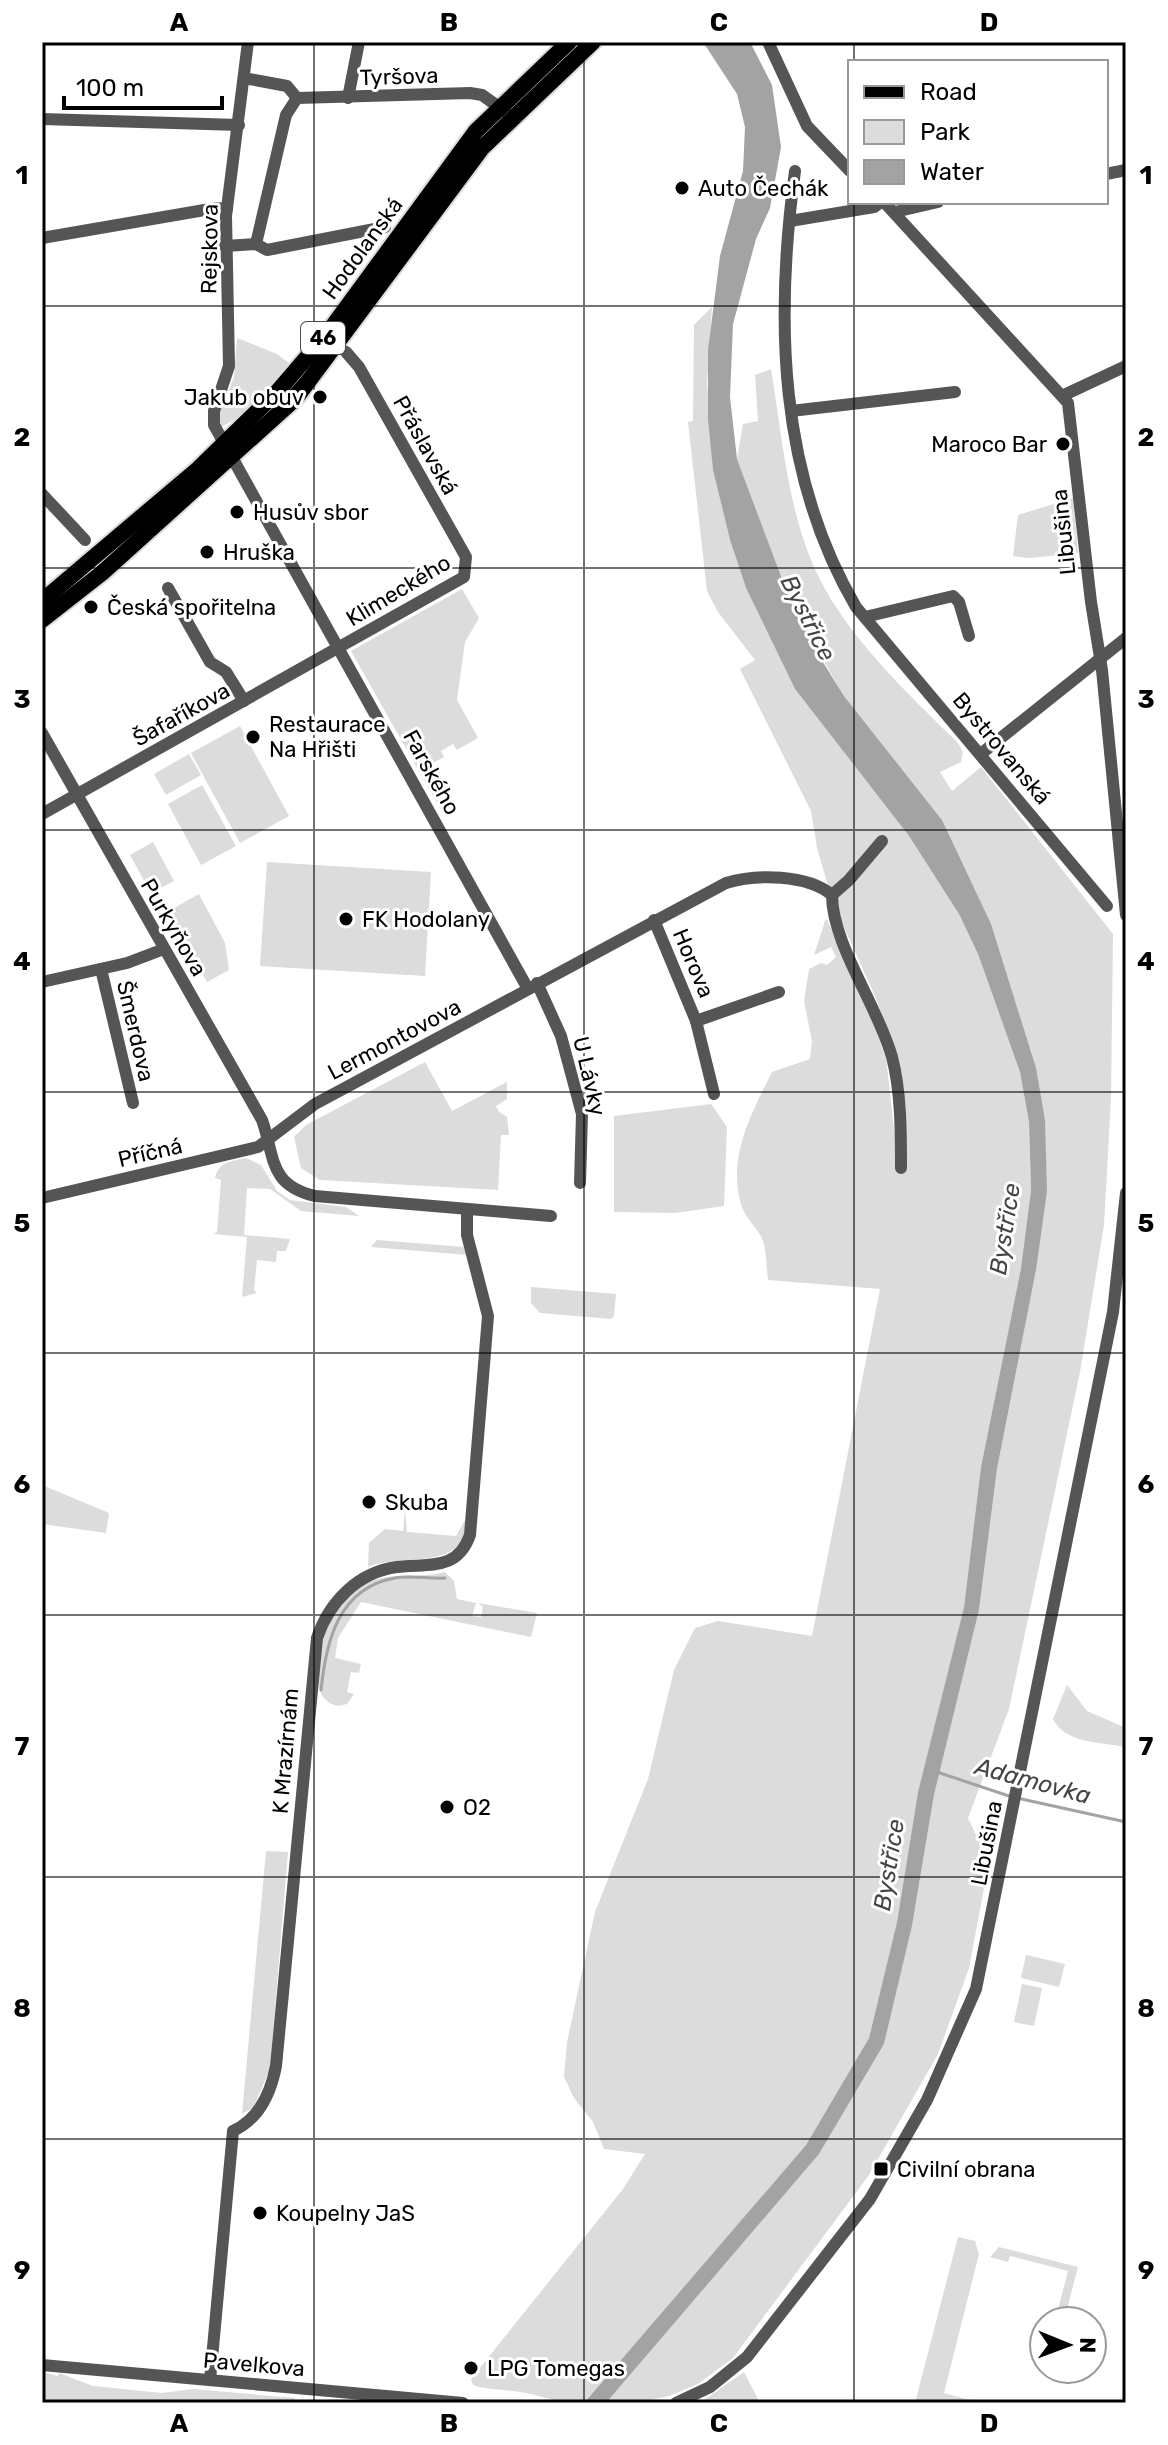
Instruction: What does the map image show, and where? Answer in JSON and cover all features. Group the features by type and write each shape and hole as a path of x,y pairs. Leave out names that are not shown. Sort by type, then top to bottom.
{"main road":[{"path":"42,601 308,384 505,111 569,42"},
{"path":"505,111 593,42"},
{"path":"42,620 102,573 227,452"}],"street":[{"name":"Rejskova","path":"227,452 213,419 229,366 225,246 227,209 248,42"},
{"path":"348,98 359,42"},
{"path":"768,42 807,126 848,169"},
{"name":"Tyršova","path":"244,78 287,86 297,98 313,95 348,98 470,93 505,111"},
{"path":"256,244 286,115 297,98"},
{"path":"42,119 239,125"},
{"name":"Bystrovanská","path":"795,171 782,328 800,461 822,539 837,575 865,617 1107,906"},
{"path":"790,221 879,204"},
{"path":"885,204 1064,395 1126,366"},
{"path":"895,212 929,204"},
{"path":"42,238 227,209"},
{"path":"225,246 256,244 267,250 385,227"},
{"name":"Přáslavská","path":"346,352 365,376 467,559"},
{"path":"791,411 955,392"},
{"name":"Libušina","path":"1064,395 1069,408 1091,602 1101,659 1121,833 1126,915"},
{"name":"Farského","path":"227,452 533,986"},
{"path":"42,494 85,540"},
{"name":"Klimeckého","path":"339,648 460,580 467,572 467,559"},
{"path":"168,588 210,662 226,672 244,701"},
{"path":"865,617 953,596 959,602 969,636"},
{"path":"982,753 1126,638"},
{"name":"Šafaříkova","path":"42,814 339,648"},
{"name":"Purkyňova","path":"42,733 262,1120 267,1143"},
{"path":"882,841 832,895 832,917 868,993 891,1055 901,1136 901,1168"},
{"name":"Lermontovova","path":"267,1143 315,1104 654,920 733,881 808,881 832,895"},
{"name":"Horova","path":"654,920 696,1021 714,1094"},
{"path":"42,982 101,969 164,949"},
{"name":"Šmerdova","path":"101,969 133,1103"},
{"name":"U Lávky","path":"533,986 561,1036 582,1114 580,1183"},
{"name":"Horova","path":"696,1021 779,992"},
{"path":"267,1143 282,1180 300,1192 551,1216"},
{"name":"Příčná","path":"42,1198 267,1143"},
{"name":"Libušina","path":"676,2403 710,2387 747,2357 879,2185 942,2069 976,1989 1113,1312 1126,1193"},
{"name":"K Mrazírnám","path":"210,2380 233,2131 247,2123 264,2102 276,2066 317,1638 334,1603 355,1584 395,1567 444,1565 464,1548 470,1535 488,1316 467,1235 467,1209"},
{"name":"Pavelkova","path":"42,2365 463,2403"}],"green space":[{"path":"712,307 707,383 713,470 730,540 746,588 795,689 909,836 959,914 978,954 1020,1072 1029,1122 1031,1190 1021,1268 981,1467 964,1607 918,1792 897,1922 869,2038 806,2145 584,2403 576,2403 480,2387 473,2385 471,2379 623,2189 645,2154 604,2149 593,2122 574,2098 564,2077 567,2042 595,1912 648,1779 674,1670 695,1628 718,1621 812,1636 880,1289 768,1280 763,1241 743,1209 737,1187 739,1153 744,1136 772,1072 810,1059 812,1041 804,1001 809,969 821,963 827,965 836,957 831,947 814,955 826,918 865,1001 886,1058 895,1137 897,1054 833,903 817,848 811,811 740,669 755,660 718,612 707,591 688,422 693,421 694,325"},
{"path":"237,338 277,354 290,364 236,419 221,427 218,416 234,377"},
{"path":"771,369 786,470 797,519 826,591 878,661 958,743 963,752 961,762 940,772 952,791 981,767 1113,934 1111,1099 1104,1225 1080,1372 1009,1709 968,1818 989,1862 969,1968 938,2054 869,2175 733,2358 698,2384 669,2396 641,2402 606,2403 819,2154 884,2044 912,1926 934,1795 979,1610 997,1469 1036,1270 1045,1120 942,820 844,696 793,608 737,459 743,424 758,421 755,375"},
{"path":"1073,498 1078,553 1029,558 1013,556 1018,515"},
{"path":"462,589 479,618 465,642 457,700 478,738 457,750 453,744 441,751 444,757 422,769 445,811 442,812 351,651"},
{"path":"240,726 289,816 240,843 191,753"},
{"path":"189,754 201,775 166,795 154,774"},
{"path":"202,785 236,846 201,865 168,804"},
{"path":"153,842 174,881 151,893 130,855"},
{"name":"FK Hodolany","path":"267,862 431,872 425,976 260,966"},
{"path":"199,894 225,943 229,970 207,982 169,911"},
{"path":"425,1062 452,1111 507,1082 507,1099 496,1106 507,1117 509,1135 501,1135 498,1190 320,1180 301,1168 294,1137 306,1125"},
{"path":"711,1104 727,1127 724,1206 675,1213 614,1212 614,1116"},
{"path":"246,1158 261,1165 277,1191 290,1200 346,1207 359,1216 301,1211 270,1189 247,1188 244,1235 290,1239 286,1251 277,1251 276,1262 257,1260 254,1290 257,1293 242,1297 247,1237 213,1234 217,1232 221,1180 215,1178 217,1173 226,1163"},
{"path":"377,1240 464,1247 467,1255 371,1247"},
{"path":"531,1287 616,1294 614,1316 611,1319 540,1313 531,1303"},
{"path":"42,1485 109,1513 106,1533 42,1524"},
{"path":"405,1510 407,1532 456,1536 465,1520 463,1536 456,1547 445,1554 368,1567 369,1543 385,1529 403,1531"},
{"path":"445,1572 454,1581 457,1599 476,1603 472,1616 481,1617 483,1607 478,1603 537,1613 531,1637 361,1602 338,1638 335,1658 361,1664 359,1673 351,1672 347,1692 354,1694 347,1704 338,1706 328,1701 321,1693 318,1682 318,1655 325,1630 343,1602 360,1587 381,1578"},
{"path":"1067,1685 1087,1711 1126,1728 1126,1747 1075,1738 1059,1727 1053,1719"},
{"path":"266,1851 288,1852 270,2069 253,2108 242,2114"},
{"path":"1026,1955 1065,1964 1059,1987 1021,1978"},
{"path":"1022,1984 1042,1988 1034,2026 1014,2022"},
{"path":"958,2237 975,2241 979,2254 944,2393 981,2403 915,2403"},
{"path":"999,2247 1078,2267 1068,2305 1059,2305 1068,2271 1010,2256 1008,2262 990,2257"},
{"path":"42,2372 58,2376 59,2373 93,2386 162,2393 193,2389 295,2398 294,2403 46,2403 44,2397 42,2403"},
{"path":"744,2372 760,2403 698,2403 704,2400"}],"water":[{"path":"703,42 750,42 772,85 781,147 770,208 756,239 733,324 730,397 737,459 793,608 844,696 942,820 991,924 1036,1068 1045,1120 1047,1191 1036,1270 997,1469 979,1610 934,1795 912,1926 884,2044 819,2154 606,2403 584,2403 806,2145 869,2038 897,1922 918,1792 964,1607 981,1467 1021,1268 1031,1190 1029,1122 1020,1072 978,954 959,914 909,836 795,689 746,588 730,540 713,470 708,419 708,350 720,256 743,171 745,127 737,94"}],"waterway":[{"path":"321,1690 327,1654 338,1620 360,1593 395,1578 445,1578"},
{"name":"Adamovka","path":"937,1772 1009,1796"},
{"name":"Adamovka","path":"1017,1798 1126,1822"}],"tram line":[{"path":"42,614 161,515 270,414 324,353 481,141 585,42"}],"place":[{"name":"Auto Čechák","path":"682,188"},
{"name":"Jakub obuv","path":"320,397"},
{"name":"Maroco Bar","path":"1063,444"},
{"name":"Husův sbor","path":"237,512"},
{"name":"Hruška","path":"207,552"},
{"name":"Česká spořitelna","path":"91,607"},
{"name":"Restaurace Na Hřišti","path":"253,737"},
{"name":"FK Hodolany","path":"346,919"},
{"name":"Skuba","path":"369,1502"},
{"name":"O2","path":"447,1807"},
{"name":"Civilní obrana","path":"881,2169"},
{"name":"Koupelny JaS","path":"260,2213"},
{"name":"LPG Tomegas","path":"471,2368"}],"water label":[{"name":"Bystřice","path":"808,618"},
{"name":"Bystřice","path":"1005,1229"},
{"name":"Bystřice","path":"889,1865"}]}
